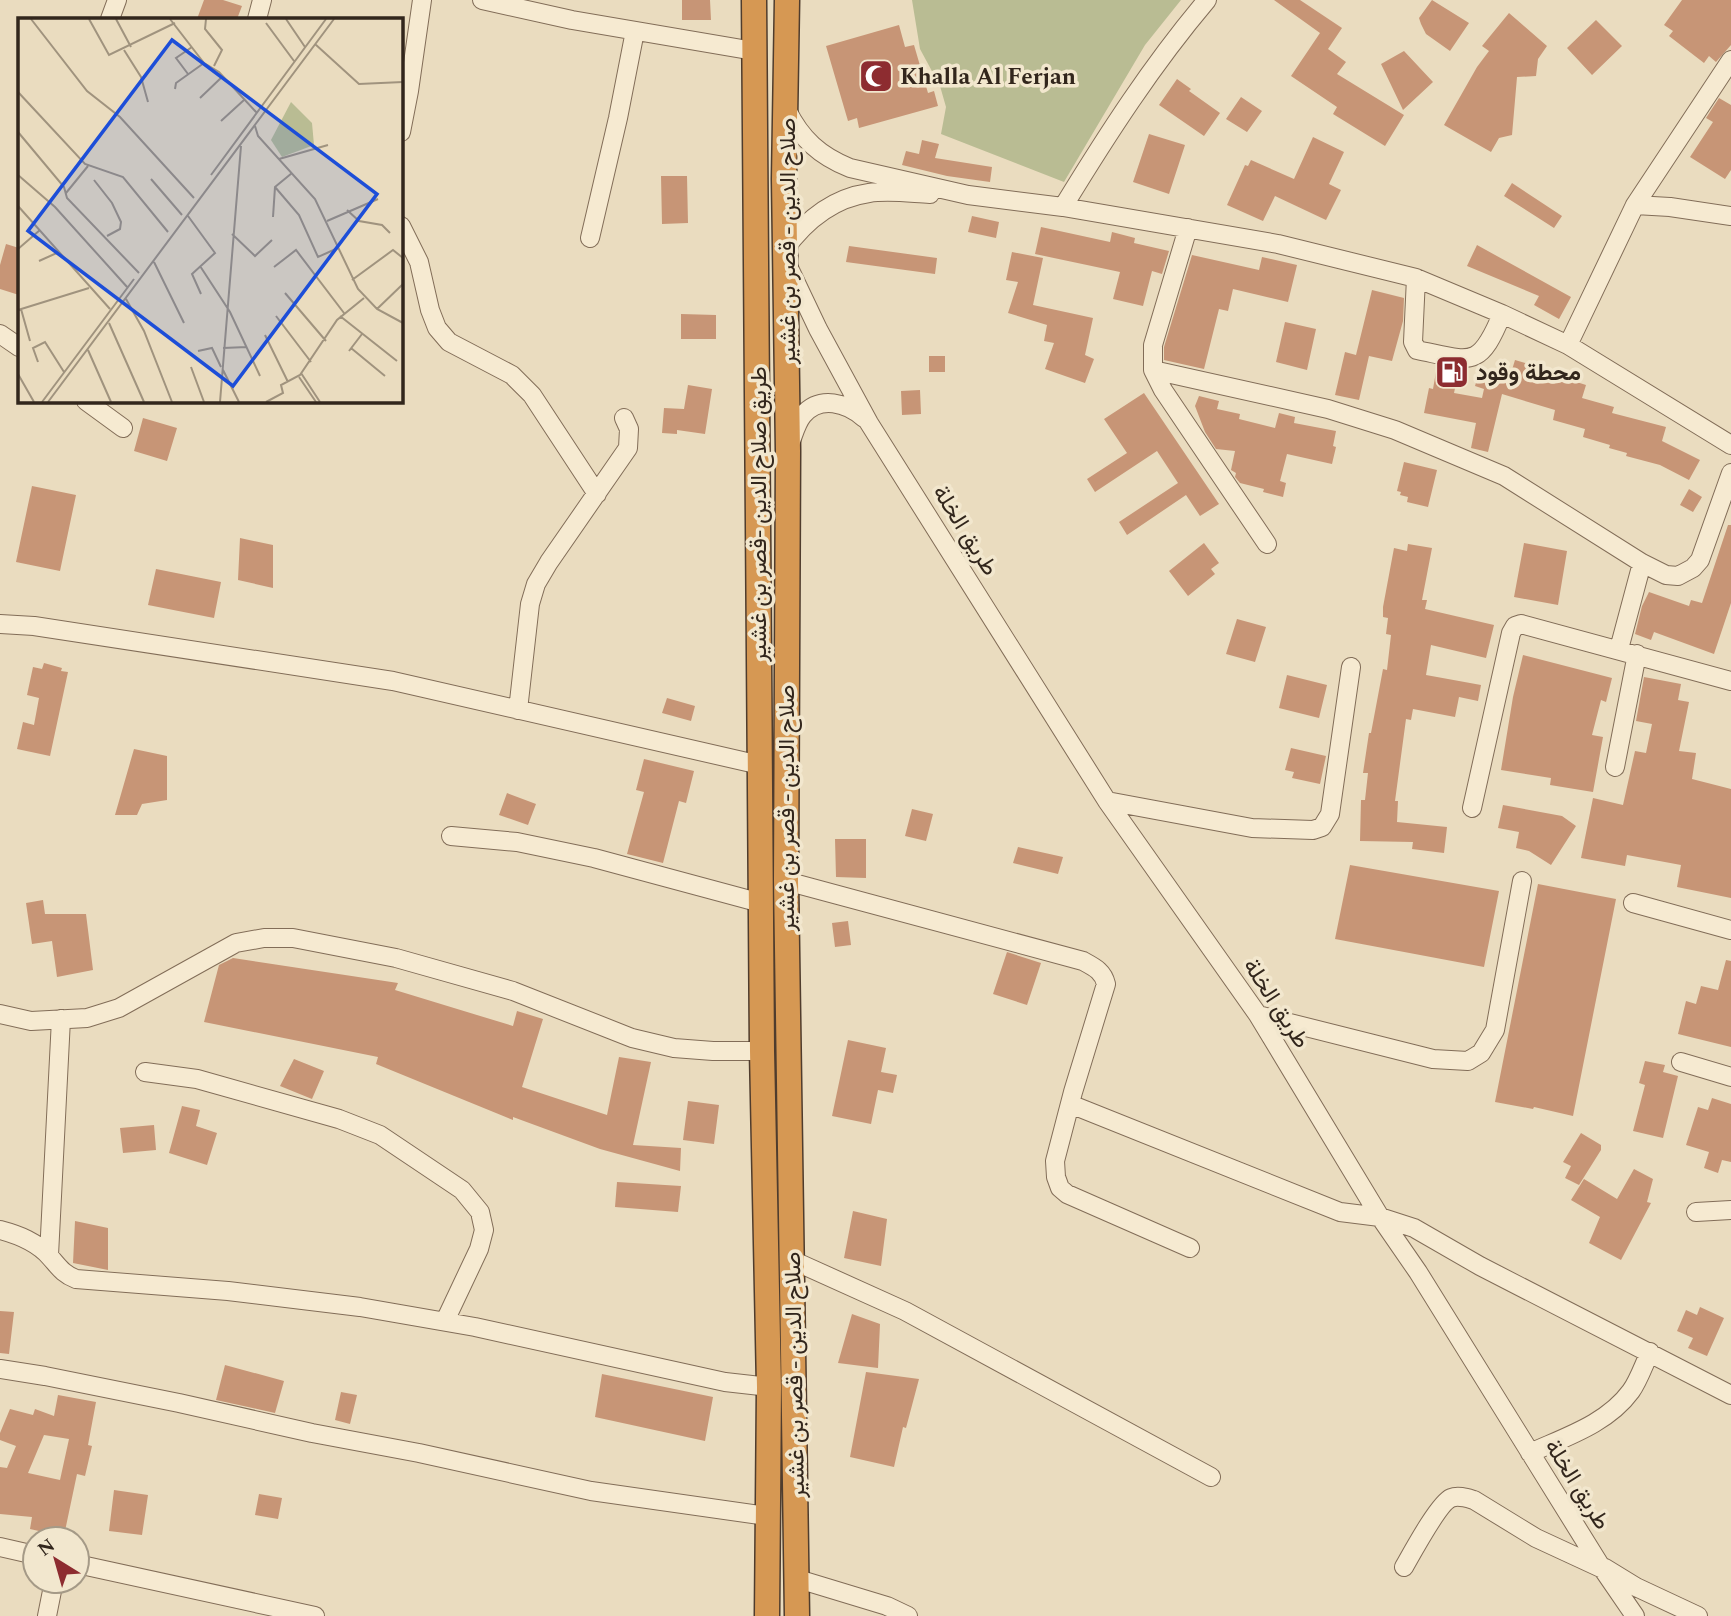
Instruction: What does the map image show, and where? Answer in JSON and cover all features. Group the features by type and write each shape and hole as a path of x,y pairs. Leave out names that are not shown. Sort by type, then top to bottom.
{"highway":[{"name":"طريق صلاح الدين -قصر بن غشير","path":"754,0 762,1051 769,1387 766,1616"},
{"name":"صلاح الدين - قصر بن غشير","path":"787,0 784,179 788,451 786,881 797,1616"}],"street":[{"path":"110,18 117,0"},
{"path":"257,18 262,0"},
{"path":"402,127 422,0"},
{"path":"482,0 635,32 754,51"},
{"path":"1063,207 1125,106 1207,0"},
{"path":"590,238 635,32"},
{"path":"1568,345 1635,205 1731,60"},
{"path":"787,110 806,140 833,162 968,195"},
{"path":"785,255 804,226 815,216 828,207 856,195 871,192 968,195 1063,207 1278,244 1416,278 1502,314 1568,345 1731,444"},
{"path":"1635,205 1731,216"},
{"path":"402,228 419,262 437,328 449,342 512,375 532,395 597,494"},
{"path":"1188,228 1153,345 1153,370 1163,390 1267,544"},
{"name":"طريق الخلة","path":"785,255 818,329 869,423 1107,801 1258,1015 1380,1217 1418,1272 1601,1567 1635,1616"},
{"path":"1416,278 1413,342 1417,350 1467,360 1478,355 1490,343 1502,314"},
{"path":"0,334 18,346"},
{"path":"1153,370 1328,410 1395,430 1504,476 1642,563 1666,575 1678,576 1693,568 1700,560 1731,473"},
{"path":"87,402 123,428"},
{"name":"طريق الخلة","path":"788,451 803,415 814,406 828,402 842,404 855,410 869,423"},
{"path":"518,710 530,604 536,584 628,448 629,429 624,418"},
{"path":"1619,649 1642,563"},
{"path":"0,624 34,626 393,681 760,765"},
{"path":"1472,808 1511,633 1515,626 1521,624 1731,681"},
{"path":"1615,767 1637,654"},
{"path":"1107,801 1252,828 1313,830 1322,827 1330,814 1351,667"},
{"path":"451,836 517,842 594,858 761,903"},
{"path":"786,881 1083,961 1098,969 1106,984 1055,1161 1056,1177 1060,1188 1067,1194 1190,1248"},
{"path":"1258,1015 1433,1059 1468,1061 1481,1053 1495,1030 1522,881"},
{"path":"1633,903 1731,930"},
{"path":"0,1014 31,1021 87,1018 119,1008 236,943 264,938 293,938 396,958 513,991 632,1038 674,1048 762,1051"},
{"path":"49,1255 61,1019"},
{"path":"1681,1062 1731,1077"},
{"path":"145,1072 197,1079 339,1119 380,1135 462,1190 480,1212 484,1230 479,1249 444,1321"},
{"path":"1070,1104 1340,1212 1380,1217 1414,1228 1480,1266 1731,1395"},
{"path":"1696,1212 1731,1210"},
{"path":"0,1230 32,1242 49,1255 65,1274 76,1279 228,1291 359,1307 444,1321 725,1382 769,1387"},
{"path":"792,1260 905,1311 1211,1477"},
{"path":"1530,1453 1589,1427 1610,1411 1630,1391 1650,1352"},
{"path":"0,1369 166,1400 591,1491 767,1516"},
{"path":"1404,1567 1441,1506 1451,1498 1462,1497 1474,1500 1536,1538 1698,1616"},
{"path":"0,1547 21,1552"},
{"path":"91,1568 246,1608 315,1616"},
{"path":"798,1579 887,1606 908,1616"},
{"path":"47,1616 51,1595"}],"green space":[{"path":"912,0 1181,0 1145,45 1064,182 941,134 946,107 940,86 920,49"}],"building":[{"path":"204,0 223,0 242,6 237,18 197,18"},
{"path":"682,0 710,0 711,20 682,20"},
{"path":"1274,0 1300,0 1342,28 1328,49 1346,62 1337,74 1404,115 1385,146 1333,114 1337,107 1291,76 1320,33"},
{"path":"1432,0 1469,23 1450,51 1426,34 1421,24 1419,18"},
{"path":"1682,0 1731,0 1731,45 1716,62 1709,56 1704,63 1669,36 1673,31 1664,25"},
{"path":"1509,13 1547,46 1538,59 1536,76 1517,77 1512,135 1499,138 1491,152 1444,125 1489,51 1482,46"},
{"path":"1596,20 1622,46 1592,75 1567,48"},
{"name":"Khalla Al Ferjan","path":"899,25 905,47 914,45 928,93 934,91 938,106 859,128 857,118 848,121 826,46"},
{"path":"1404,51 1433,82 1403,110 1381,64"},
{"path":"1177,79 1220,113 1204,136 1159,105"},
{"path":"1241,97 1262,111 1247,132 1226,119"},
{"path":"1719,98 1731,105 1731,170 1725,179 1690,157 1713,122 1706,118"},
{"path":"1149,134 1185,145 1169,194 1133,182"},
{"path":"1313,137 1344,152 1329,184 1341,190 1326,220 1275,196 1263,221 1227,205 1245,165 1248,166 1251,160 1294,179"},
{"path":"922,140 939,144 935,158 992,167 990,182 947,176 902,165 906,151 919,154"},
{"path":"661,176 687,176 688,223 662,224"},
{"path":"1512,183 1562,216 1554,228 1504,196"},
{"path":"972,216 999,222 996,238 968,232"},
{"path":"1041,227 1110,242 1112,232 1135,238 1134,243 1169,251 1162,274 1152,271 1143,306 1113,299 1120,272 1035,254"},
{"path":"6,244 18,248 18,295 0,289 0,265"},
{"path":"1477,245 1571,297 1559,319 1534,305 1539,296 1467,266"},
{"path":"849,246 937,258 935,274 846,262"},
{"path":"1012,252 1043,258 1033,305 1093,318 1085,355 1094,359 1085,383 1045,369 1054,343 1044,341 1047,325 1008,313 1018,282 1006,280"},
{"path":"1192,255 1259,270 1262,257 1297,265 1288,302 1233,289 1228,311 1219,309 1204,369 1164,360 1164,347"},
{"path":"1372,290 1404,298 1403,321 1392,361 1369,356 1359,400 1335,395 1345,352 1356,355"},
{"path":"681,314 716,315 716,339 681,339"},
{"path":"1285,322 1316,329 1307,370 1276,362"},
{"path":"929,356 945,356 945,372 929,372"},
{"path":"1515,360 1565,375 1564,378 1586,385 1582,398 1614,407 1612,413 1666,427 1662,441 1700,460 1689,480 1660,465 1626,456 1627,453 1609,448 1610,445 1583,437 1585,429 1553,420 1555,410 1502,394 1488,452 1471,448 1476,423 1424,413 1429,388 1433,389 1437,366 1459,369 1454,393 1482,398 1484,389 1475,386 1478,376 1508,383"},
{"path":"688,385 712,389 705,434 677,430 677,434 662,433 664,408 684,409"},
{"path":"920,390 921,414 902,415 901,391"},
{"path":"1144,393 1219,504 1200,516 1186,495 1127,535 1119,522 1178,483 1157,451 1095,492 1087,479 1127,453 1104,419"},
{"path":"1199,396 1219,401 1217,409 1240,414 1239,419 1275,428 1279,413 1295,417 1294,423 1336,431 1332,464 1287,454 1280,481 1286,483 1283,497 1240,483 1235,477 1236,473 1231,470 1235,451 1216,449 1205,432 1195,406"},
{"path":"143,418 177,428 167,461 134,451"},
{"path":"1404,462 1437,470 1428,507 1407,502 1408,497 1397,491"},
{"path":"32,486 76,495 60,571 16,562"},
{"path":"1689,489 1702,497 1693,512 1680,505"},
{"path":"1728,525 1731,525 1731,603 1714,654 1654,632 1651,640 1635,634 1642,606 1649,592 1689,606 1691,600 1702,603"},
{"path":"240,538 273,545 273,588 238,580"},
{"path":"1204,543 1219,563 1211,569 1215,574 1188,596 1169,571"},
{"path":"1524,543 1567,551 1558,605 1514,597"},
{"path":"1408,544 1432,548 1422,600 1427,600 1425,609 1494,625 1486,658 1431,645 1426,675 1481,685 1478,701 1459,697 1455,717 1413,709 1411,720 1406,719 1395,801 1398,801 1397,822 1447,827 1444,853 1412,849 1413,842 1360,841 1361,800 1365,800 1368,773 1363,773 1369,733 1383,669 1387,670 1391,635 1386,634 1388,618 1383,617 1383,607 1394,548 1407,551"},
{"path":"156,569 221,582 214,618 148,605"},
{"path":"1237,619 1266,627 1255,662 1226,654"},
{"path":"1523,655 1612,678 1606,702 1601,700 1592,735 1603,737 1593,792 1550,785 1551,778 1501,770"},
{"path":"44,663 68,672 50,756 17,749 23,722 34,725 39,698 27,695 33,667 42,669"},
{"path":"1287,675 1327,685 1319,718 1279,708"},
{"path":"1644,677 1681,684 1678,700 1689,702 1679,751 1696,753 1692,779 1731,789 1731,898 1677,887 1681,865 1627,855 1625,866 1581,858 1593,798 1623,805 1635,751 1646,753 1652,724 1636,721"},
{"path":"667,698 695,706 691,721 662,713"},
{"path":"1291,748 1326,756 1320,784 1292,778 1294,772 1285,770"},
{"path":"134,749 167,756 167,800 142,804 137,815 115,815"},
{"path":"644,759 694,771 686,803 679,801 663,863 627,854 644,792 636,790"},
{"path":"507,793 536,804 528,825 499,815"},
{"path":"1503,805 1562,816 1576,826 1551,865 1529,851 1516,848 1519,832 1498,828"},
{"path":"912,809 933,814 926,841 905,836"},
{"path":"835,839 866,839 866,878 836,877"},
{"path":"1018,847 1063,857 1058,874 1013,863"},
{"path":"1350,865 1499,891 1484,967 1335,939"},
{"path":"1538,884 1616,899 1573,1116 1495,1102"},
{"path":"43,900 45,914 86,914 93,970 57,977 52,941 32,944 26,903"},
{"path":"848,921 851,945 835,947 832,923"},
{"path":"1007,952 1041,963 1027,1005 993,994"},
{"path":"233,958 398,983 395,990 513,1026 517,1011 543,1019 522,1087 607,1115 619,1057 651,1062 633,1145 681,1148 680,1171 600,1149 513,1117 513,1120 376,1064 378,1057 204,1022 219,965"},
{"path":"1726,960 1731,961 1731,1047 1678,1034 1686,1001 1696,1004 1701,986 1718,990"},
{"path":"848,1040 886,1048 881,1072 897,1075 893,1093 878,1090 871,1124 832,1116"},
{"path":"294,1059 324,1071 312,1099 280,1086"},
{"path":"1645,1061 1665,1065 1663,1072 1678,1076 1663,1138 1633,1131 1645,1085 1639,1083"},
{"path":"1712,1098 1731,1104 1731,1162 1722,1160 1718,1173 1704,1168 1709,1152 1686,1145 1698,1107 1708,1110"},
{"path":"688,1101 719,1105 714,1144 683,1140"},
{"path":"182,1106 200,1110 196,1126 217,1133 207,1165 169,1153"},
{"path":"154,1125 156,1150 123,1153 120,1128"},
{"path":"1581,1133 1601,1145 1601,1150 1579,1185 1565,1178 1571,1166 1563,1162"},
{"path":"1634,1169 1653,1179 1647,1202 1651,1203 1621,1260 1589,1243 1600,1217 1571,1200 1584,1179 1617,1199"},
{"path":"617,1182 681,1186 678,1212 615,1207"},
{"path":"853,1211 887,1219 881,1266 844,1258"},
{"path":"75,1221 108,1228 108,1270 73,1263"},
{"path":"1700,1307 1724,1318 1707,1356 1688,1348 1693,1338 1677,1331 1686,1310 1697,1315"},
{"path":"0,1311 14,1312 9,1354 0,1353"},
{"path":"852,1314 880,1324 878,1368 838,1363"},
{"path":"225,1365 284,1381 275,1413 216,1400"},
{"path":"866,1372 919,1379 906,1428 903,1427 894,1467 850,1457"},
{"path":"602,1374 713,1397 705,1441 595,1417"},
{"path":"341,1392 357,1395 350,1424 335,1420"},
{"path":"58,1395 96,1402 88,1445 92,1446 85,1476 77,1474 66,1525 31,1525 32,1517 0,1514 0,1467 7,1468 16,1446 0,1440 0,1433 10,1409 33,1415 35,1409 54,1416","holes":["44,1435 69,1439 60,1480 28,1473"]},
{"path":"114,1490 148,1495 142,1535 109,1531"},
{"path":"259,1494 282,1498 278,1519 255,1515"}],"place":[{"name":"Khalla Al Ferjan","path":"876,76"},
{"name":"محطة وقود","path":"1452,372"}]}
